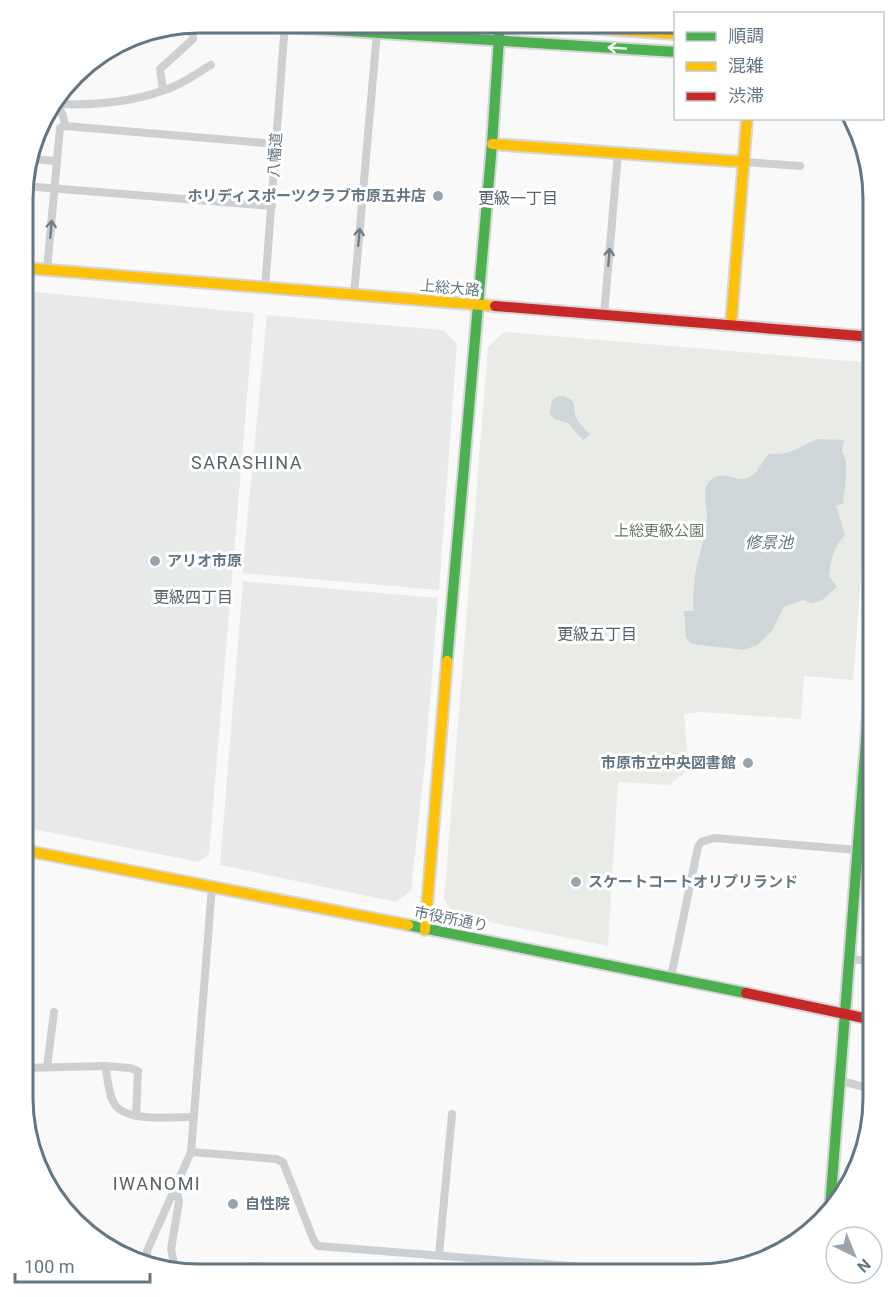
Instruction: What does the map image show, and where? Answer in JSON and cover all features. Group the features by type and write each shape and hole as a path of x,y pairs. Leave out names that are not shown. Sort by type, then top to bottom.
{"street":[{"path":"163,90 159,69 193,39 193,33"},
{"name":"八幡道","path":"265,288 284,33"},
{"path":"354,295 377,33"},
{"path":"392,33 674,52"},
{"path":"425,930 499,33"},
{"path":"63,104 107,104 163,90 176,86 211,65"},
{"path":"59,110 63,115 65,126"},
{"path":"731,325 747,120"},
{"path":"47,270 60,128 65,126 276,144"},
{"path":"492,144 800,166"},
{"path":"604,315 618,153"},
{"path":"38,160 57,161"},
{"path":"34,187 272,206"},
{"name":"上総大路","path":"33,269 863,336"},
{"path":"831,1195 863,788"},
{"path":"671,977 701,842 714,838 857,850"},
{"name":"市役所通り","path":"33,852 671,977 863,1018"},
{"path":"147,1255 191,1152 212,886"},
{"path":"849,959 863,960"},
{"path":"47,1067 54,1012"},
{"path":"105,1066 116,1106 123,1111 136,1116 193,1117"},
{"path":"33,1068 105,1066 138,1071 136,1116"},
{"path":"841,1081 863,1086"},
{"path":"439,1255 452,1114"},
{"path":"191,1152 276,1159 283,1162 318,1246 550,1264"},
{"path":"174,1262 171,1249 179,1202 176,1189"}],"shaded area":[{"path":"33,292 254,313 209,854 199,862 33,829"},
{"path":"267,315 443,330 457,344 439,590 242,573"},
{"path":"243,581 438,598 425,763 411,891 396,902 220,865"}],"green space":[{"name":"上総更級公園","path":"504,332 863,362 863,550 853,680 804,676 801,719 702,712 684,714 689,769 669,785 618,782 608,946 455,915 444,900 488,347"}],"water":[{"path":"563,396 572,400 577,419 590,435 583,440 568,423 555,419 550,414 551,402"},
{"name":"修景池","path":"818,439 844,440 842,452 846,469 843,504 836,505 845,535 834,554 829,576 837,587 821,601 812,603 803,600 784,607 771,632 757,645 744,650 692,644 686,638 684,611 693,611 696,570 706,525 705,492 708,483 721,476 748,478 755,473 769,454 790,452"}],"traffic: fast":[{"path":"381,33 674,52"},
{"path":"447,661 492,144 499,33"},
{"path":"831,1195 863,780"},
{"path":"408,925 746,993"}],"traffic: slow":[{"path":"661,33 674,34"},
{"path":"731,325 747,120"},
{"path":"492,144 745,162"},
{"path":"33,269 495,306"},
{"path":"425,930 447,661"},
{"path":"33,852 408,925"}],"traffic: jam":[{"path":"495,306 863,336"},
{"path":"746,993 863,1018"}],"place":[{"name":"ホリディスポーツクラブ市原五井店","path":"438,196"},
{"name":"アリオ市原","path":"155,561"},
{"name":"市原市立中央図書館","path":"748,763"},
{"name":"スケートコートオリプリランド","path":"576,882"},
{"name":"自性院","path":"233,1204"}],"district":[{"name":"更級一丁目","path":"518,198"},
{"name":"SARASHINA","path":"247,462"},
{"name":"更級四丁目","path":"193,597"},
{"name":"更級五丁目","path":"597,634"},
{"name":"IWANOMI","path":"157,1183"}]}
